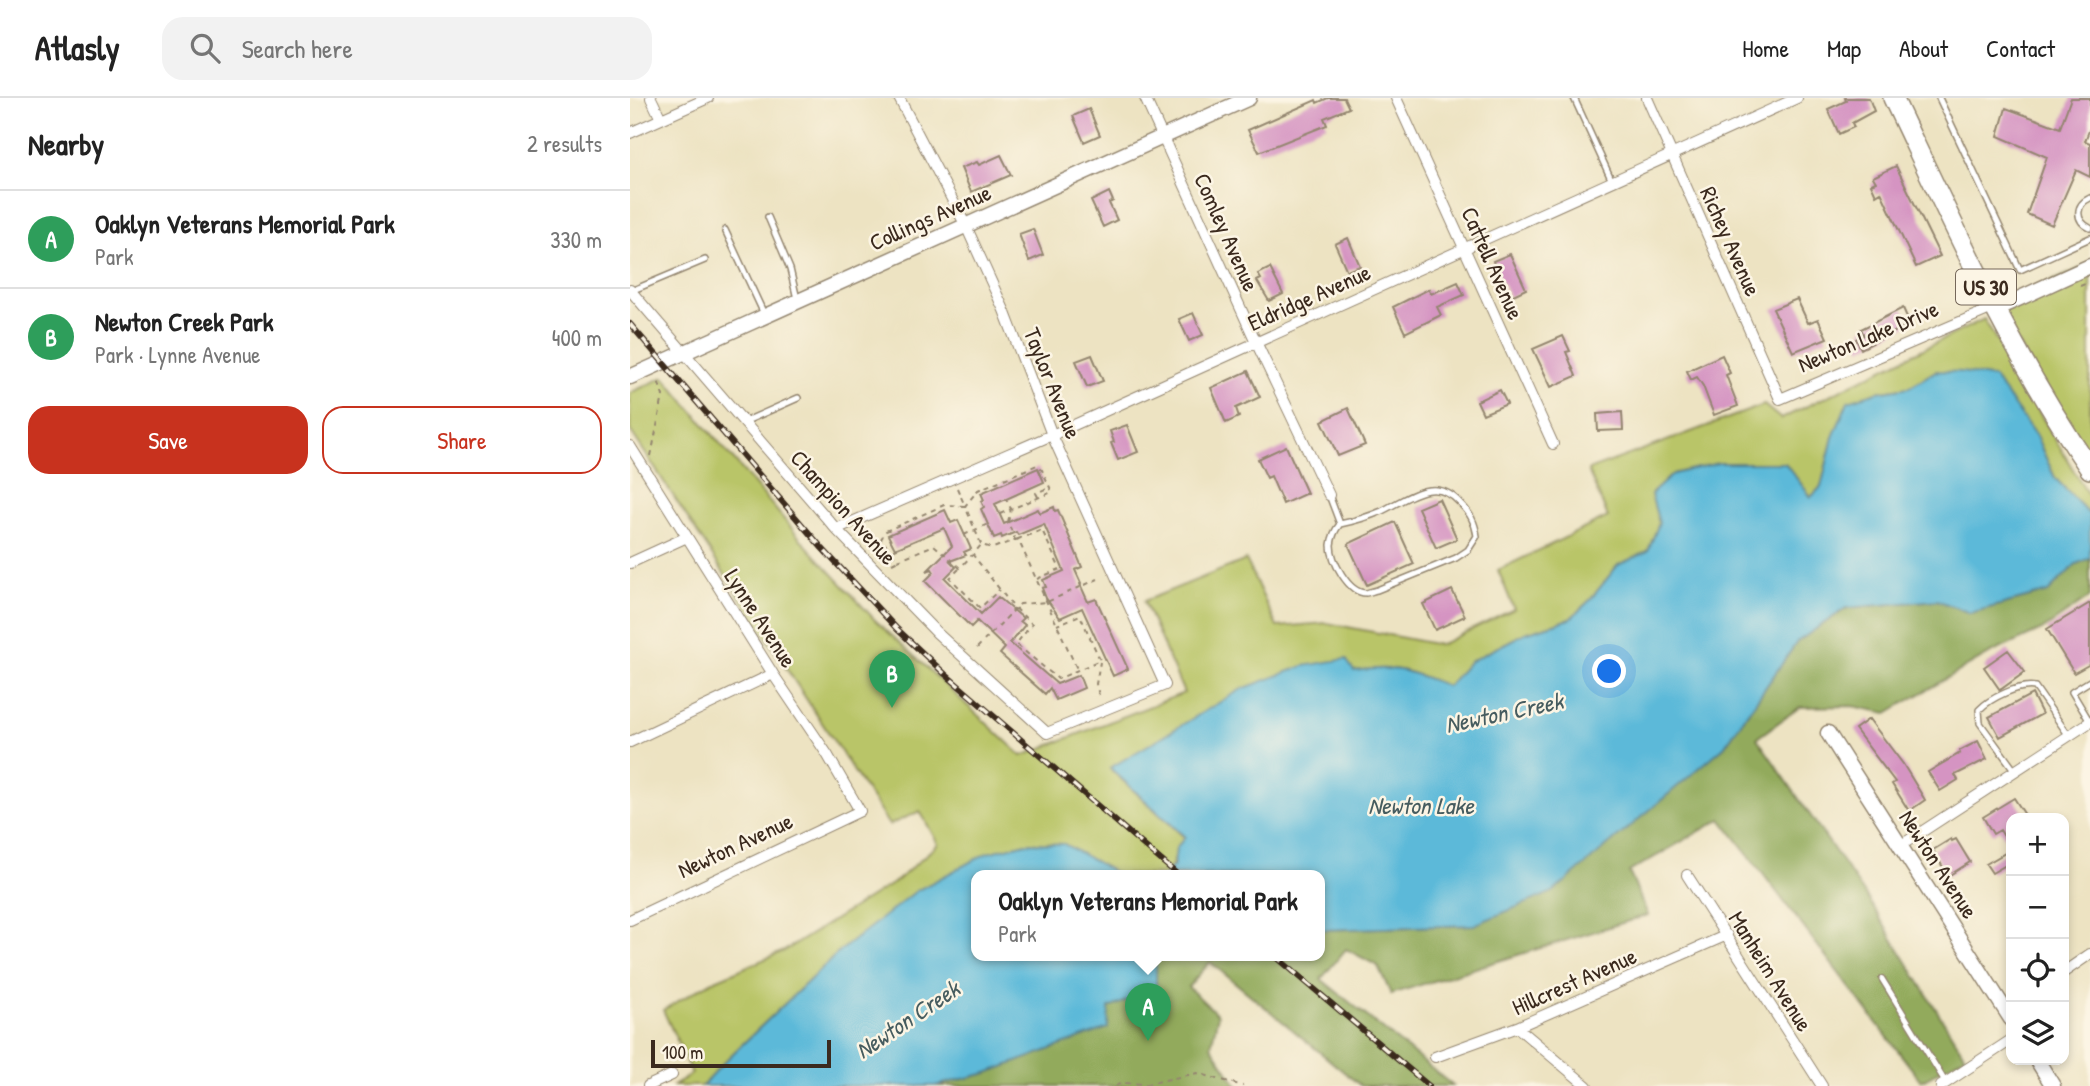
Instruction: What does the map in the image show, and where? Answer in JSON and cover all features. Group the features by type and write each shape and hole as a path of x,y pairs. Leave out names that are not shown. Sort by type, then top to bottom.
{"highway":[{"name":"US 30","path":"1893,98 2036,386 2090,469"}],"main road":[{"name":"Collings Avenue","path":"630,377 1249,98"},
{"name":"Newton Lake Drive","path":"1996,306 2090,266"},
{"name":"Newton Avenue","path":"1828,733 2006,1007"},
{"path":"2040,1065 2053,1086"}],"street":[{"path":"651,98 660,119"},
{"path":"630,133 708,98"},
{"name":"Taylor Avenue","path":"899,98 966,226 1004,310 1052,435 1165,685 1047,733"},
{"name":"Comley Avenue","path":"1145,98 1329,495"},
{"name":"Cattell Avenue","path":"1396,98 1553,444"},
{"name":"Richey Avenue","path":"1647,98 1780,399"},
{"name":"Eldridge Avenue","path":"836,530 1797,98"},
{"name":"Champion Avenue","path":"630,291 836,530 937,633 1047,733"},
{"name":"Newton Lake Drive","path":"1780,399 1996,306"},
{"name":"Lynne Avenue","path":"632,452 827,754 860,811"},
{"path":"630,563 687,537"},
{"path":"630,742 773,674"},
{"path":"1900,846 2090,722"},
{"name":"Newton Avenue","path":"630,920 860,811"},
{"name":"Manheim Avenue","path":"1687,875 1822,1086"},
{"name":"Hillcrest Avenue","path":"1435,1057 1517,1027 1727,935"},
{"path":"2069,969 2090,954"},
{"path":"1517,1027 1587,1086"},
{"path":"1943,1084 2006,1043"},
{"path":"648,1086 672,1075"}],"lane":[{"path":"1574,98 1612,181"},
{"path":"1939,98 2020,270 2090,238"},
{"path":"2090,198 2082,202 2078,212 2081,222 2090,228"},
{"path":"768,218 790,269 798,302"},
{"path":"724,230 766,316"},
{"path":"630,291 705,260"},
{"path":"744,422 798,398"},
{"path":"1329,495 1340,524 1332,539 1331,548 1350,586 1356,591 1366,593 1456,558 1468,550 1477,536 1471,515 1456,498 1441,489 1419,491 1363,519 1340,524"},
{"path":"2090,681 2072,692 2090,722"},
{"path":"2015,771 1980,723 1979,710 1985,704 2026,685 2035,687 2069,736"},
{"path":"1882,979 1943,1084"}],"path":[{"path":"650,464 663,396 658,378"},
{"path":"965,506 978,490 1035,464 1042,470 1052,492 1000,514"},
{"path":"956,486 981,545"},
{"path":"1033,487 1038,498"},
{"path":"1036,493 1050,487"},
{"path":"1006,499 1011,509 1008,523 1037,579 1077,670"},
{"path":"898,560 882,542 884,533 944,505 965,506"},
{"path":"964,535 988,524"},
{"path":"981,545 993,548 1042,530 1059,569 1037,579"},
{"path":"892,563 934,545 960,568"},
{"path":"981,545 950,578 980,608 999,589"},
{"path":"973,555 1015,608 1033,625 1016,644 1058,679 1100,660"},
{"path":"977,648 1023,603 1047,602 1098,579"},
{"path":"1057,625 1080,615 1100,660 1096,684 1099,695"},
{"path":"1116,1086 1121,1083 1146,1085 1197,1073 1243,1086"}],"green space":[{"path":"2090,264 2090,469 1996,306"},
{"path":"1984,319 2090,498 2090,515 2055,478 2036,436 1936,371 1909,387 1877,392 1833,437 1821,487 1811,497 1785,463 1719,463 1673,474 1651,494 1659,523 1648,551 1618,565 1590,600 1570,619 1525,633 1469,662 1448,687 1402,670 1354,671 1110,769 1185,838 1168,870 1110,870 1064,844 1026,843 980,870 971,870 971,875 840,951 702,1086 674,1086 692,1073 663,1010 713,981 784,951 898,880 938,844 920,811 889,825 630,430 630,393 664,377 804,543 875,620 1022,756 1184,693 1144,601 1246,560 1277,627 1327,623 1440,645 1514,609 1498,570 1608,517 1588,470 1764,405 1781,419"},
{"path":"2090,558 2090,597 2042,630 1991,653 1887,713 1852,706 1800,707 1757,738 1868,899 1965,1056 1921,1081 1721,819 1629,872 1648,915 1391,994 1378,966 1346,949 1321,979 1453,1086 1361,1086 1210,962 1188,987 1218,1015 1211,1046 1238,1086 935,1086 987,1073 1107,1028 1108,1008 1153,961 1325,961 1325,930 1474,925 1724,747 1797,642 1847,608 1937,600 1970,613 2048,592 2076,564"}],"water":[{"name":"Newton Lake","path":"1936,371 1962,372 1994,378 2036,436 2055,478 2090,515 2090,558 2076,564 2048,592 1970,613 1937,600 1846,608 1797,642 1724,747 1553,892 1474,925 1325,930 1325,870 1170,870 1174,865 1176,848 1185,837 1110,768 1242,689 1303,666 1346,659 1354,671 1393,669 1448,686 1469,662 1525,633 1570,619 1590,600 1618,565 1648,551 1659,523 1651,494 1673,474 1718,463 1785,463 1811,497 1821,487 1833,437 1848,401 1877,392 1909,387"},
{"name":"Newton Creek","path":"1026,843 1064,844 1110,870 971,870 971,961 1156,961 1156,989 1109,1008 1108,1028 987,1073 935,1086 702,1086 840,951 916,891 987,853"}],"building":[{"path":"1328,98 1344,98 1349,108 1324,118 1327,125 1259,152 1248,130 1316,100 1317,103"},
{"path":"1845,98 1869,98 1874,111 1852,123 1854,127 1839,134 1828,109 1846,101"},
{"path":"2071,98 2090,98 2090,128 2085,141 2090,143 2090,177 2076,170 2052,225 2027,214 2047,157 1998,136 2006,108 2060,128"},
{"path":"1089,109 1100,135 1084,142 1073,116"},
{"path":"1001,155 1011,175 971,192 961,168 977,162 979,165"},
{"path":"1896,166 1940,256 1916,267 1881,192 1876,195 1871,184 1876,182 1873,177"},
{"path":"1109,192 1113,201 1109,203 1117,220 1103,227 1091,201"},
{"path":"1033,229 1043,255 1029,261 1019,234"},
{"path":"1348,238 1360,266 1347,271 1335,244"},
{"path":"1510,254 1526,289 1509,297 1493,261"},
{"path":"1270,268 1283,294 1269,301 1257,281 1261,279 1258,274"},
{"path":"1458,282 1464,295 1437,307 1441,315 1405,333 1393,307 1429,289 1431,294"},
{"path":"1797,299 1808,323 1818,319 1827,338 1793,352 1773,309"},
{"path":"1903,308 1910,324 1861,349 1856,339 1864,335 1861,329"},
{"path":"1193,313 1203,335 1189,341 1179,319"},
{"path":"1563,336 1576,376 1551,387 1533,349"},
{"path":"1092,355 1103,381 1087,387 1076,361"},
{"path":"1722,355 1730,373 1726,375 1738,406 1714,415 1703,386 1697,377 1691,380 1687,371"},
{"path":"1248,371 1260,397 1236,408 1239,417 1226,423 1211,388"},
{"path":"1500,390 1507,404 1483,414 1477,401"},
{"path":"1348,408 1365,445 1338,456 1322,421"},
{"path":"1622,412 1623,430 1598,431 1597,414"},
{"path":"1127,425 1138,452 1118,460 1111,443 1114,442 1110,431"},
{"path":"1286,446 1307,493 1283,504 1271,476 1267,478 1258,459"},
{"path":"1038,468 1044,482 995,504 1004,524 1038,509 1040,513 1054,507 1055,511 1058,510 1082,567 1075,570 1080,584 1088,602 1096,599 1128,669 1113,676 1082,608 1060,618 1046,598 1042,588 1046,587 1043,580 1064,571 1044,524 1018,535 1016,532 1002,538 1001,535 994,538 981,509 984,507 981,501 984,500 981,493"},
{"path":"1439,499 1457,539 1436,548 1418,508"},
{"path":"945,510 951,523 958,520 971,549 964,552 966,555 950,561 956,567 945,578 981,614 998,597 1023,618 1020,621 1025,625 1010,643 1057,684 1079,675 1084,688 1056,700 1050,688 1045,694 1000,654 1005,648 977,621 971,627 925,581 934,572 932,569 927,571 952,546 944,528 895,549 888,535"},
{"path":"1395,522 1414,564 1367,585 1348,544"},
{"path":"1452,590 1465,616 1435,630 1423,604"},
{"path":"2090,603 2090,664 2074,673 2047,629"},
{"path":"2008,650 2025,672 2000,690 1984,667"},
{"path":"2032,694 2042,714 2000,737 1989,717"},
{"path":"1869,719 1903,764 1925,800 1909,811 1892,784 1895,782 1855,729"},
{"path":"1978,741 1987,759 1955,775 1958,780 1940,791 1928,772"},
{"path":"2014,798 2024,813 2006,813 2006,840 2000,830 1993,834 1983,817"},
{"path":"1951,839 1956,839 1970,862 1948,876 1933,850"},
{"path":"2006,853 2006,865 1992,873 1986,864"}],"railway":[{"path":"630,324 822,548 897,629 945,674 1172,870"},
{"path":"1281,961 1429,1086"}],"place":[{"name":"Newton Creek Park","path":"892,708"},
{"name":"Oaklyn Veterans Memorial Park","path":"1148,1041"}]}
